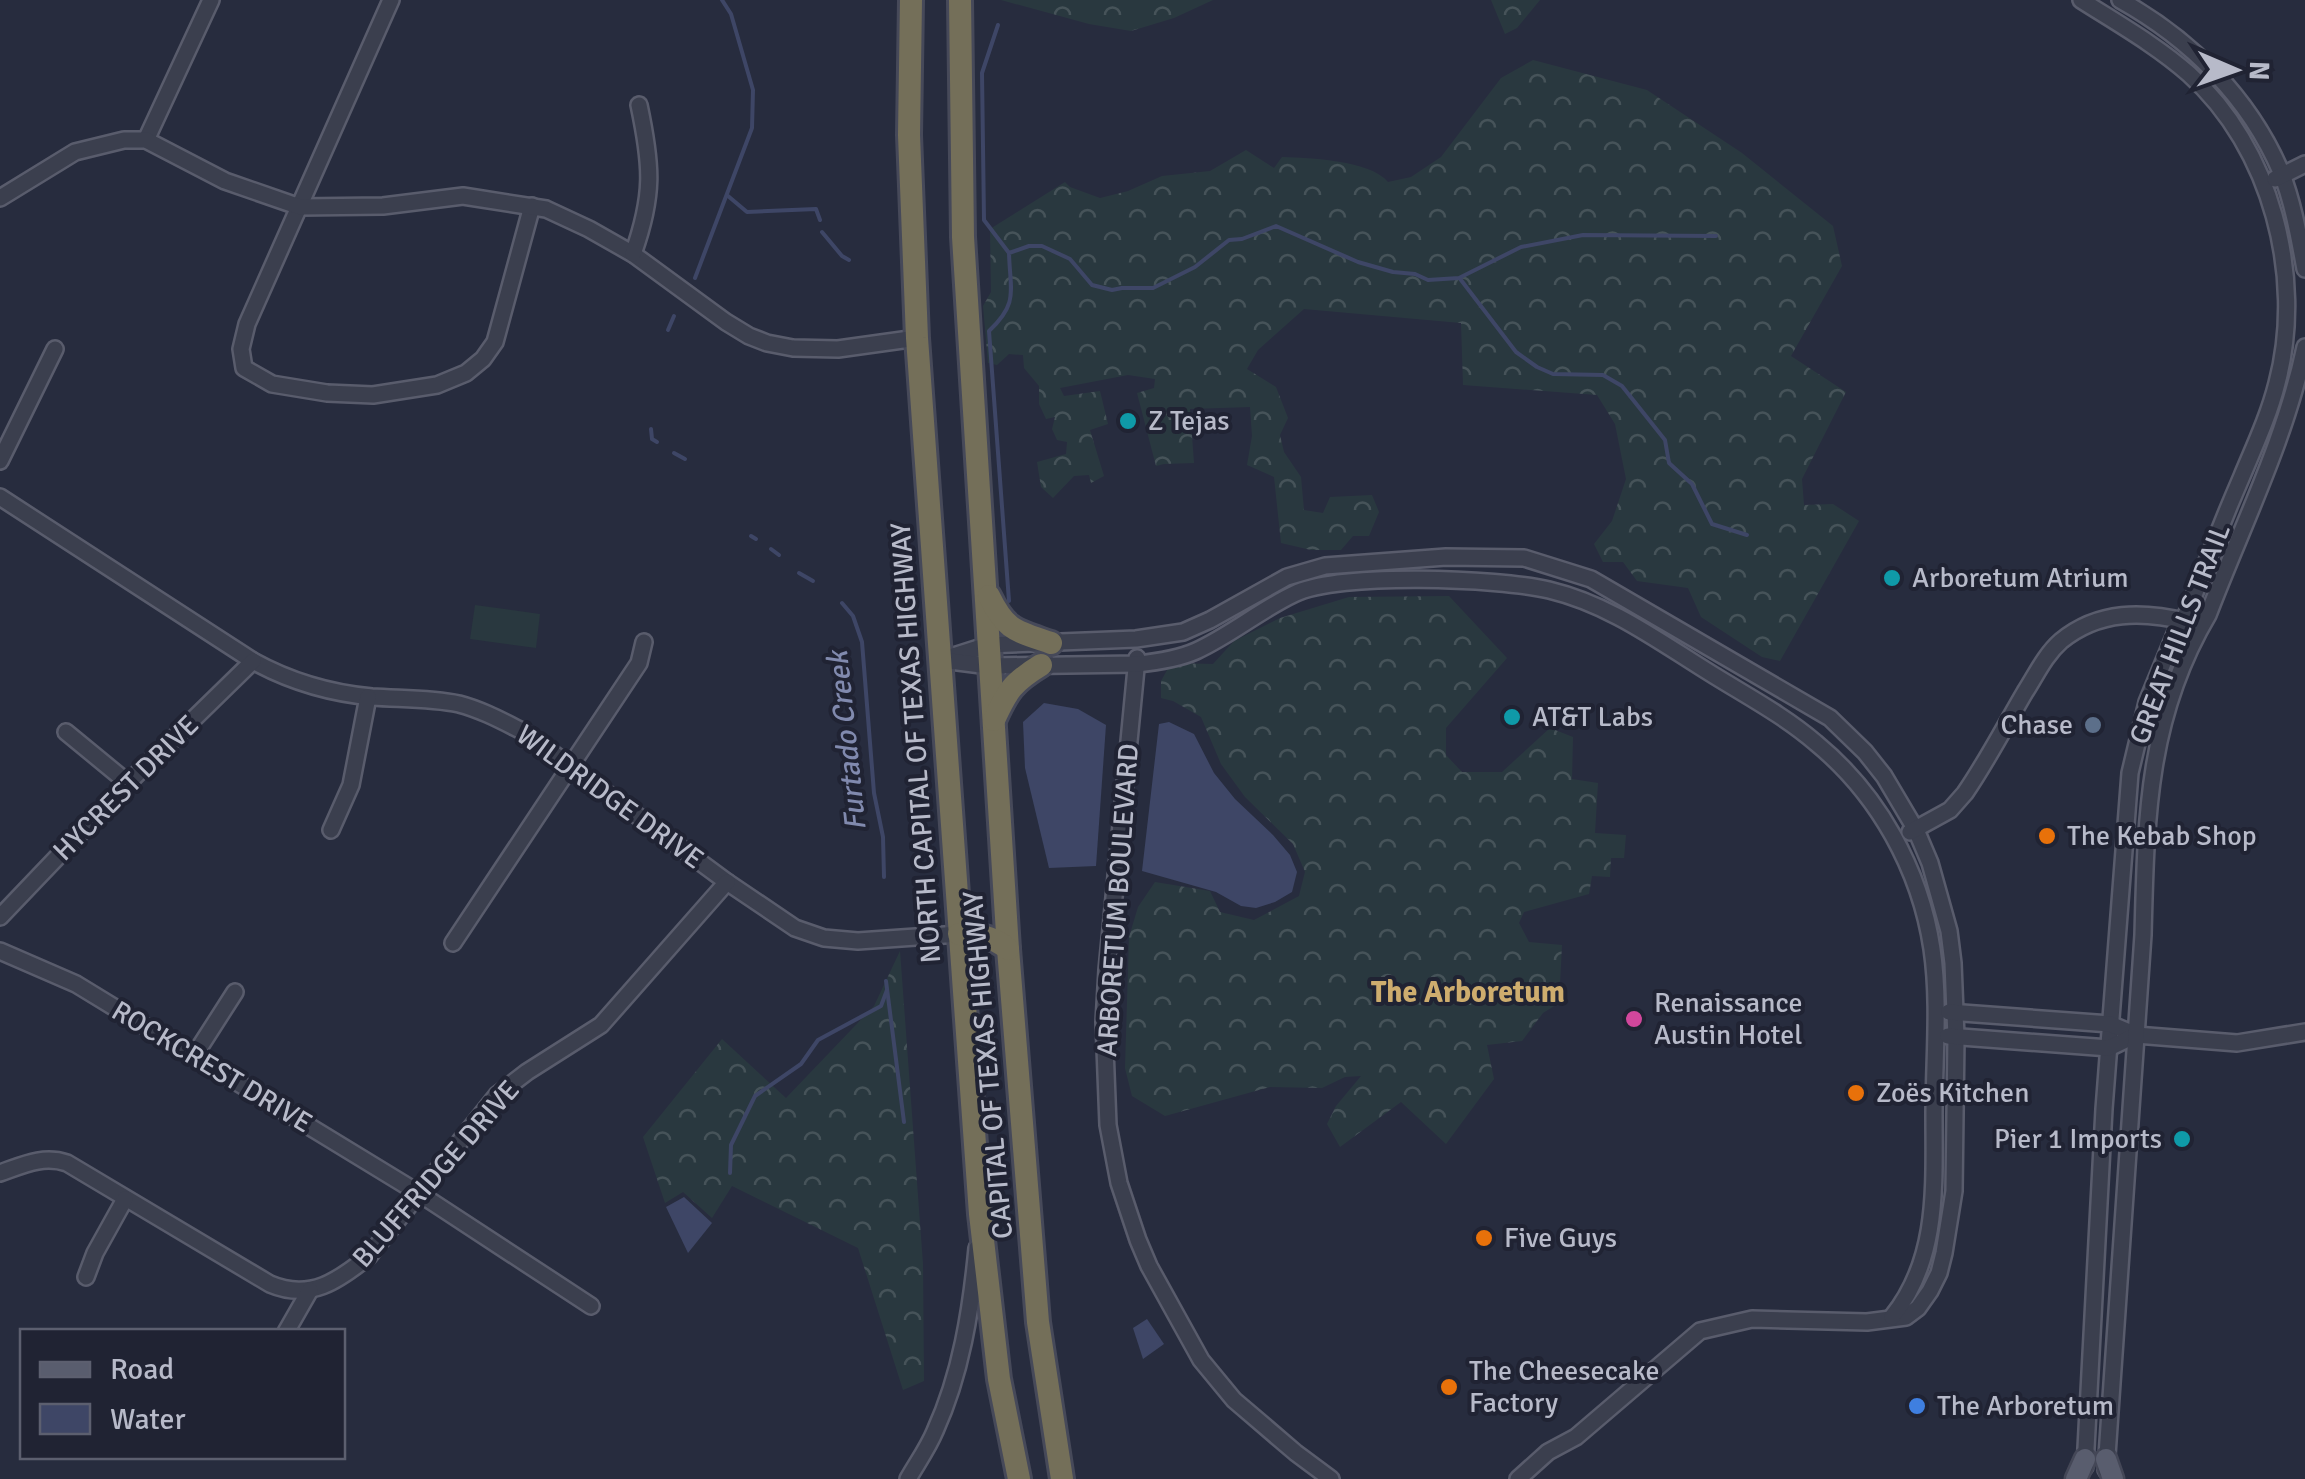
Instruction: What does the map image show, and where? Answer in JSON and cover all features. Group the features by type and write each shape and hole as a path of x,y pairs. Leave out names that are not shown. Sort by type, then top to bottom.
{"highway":[{"name":"NORTH CAPITAL OF TEXAS HIGHWAY","path":"911,0 909,135 917,338 980,1214 999,1380 1019,1479"},
{"path":"960,0 962,237 988,655"},
{"path":"984,584 1006,624 1051,642"},
{"name":"CAPITAL OF TEXAS HIGHWAY","path":"988,655 1038,1322 1062,1479"},
{"path":"993,724 1009,690 1018,679 1041,665"},
{"path":"960,934 996,939 1008,949"}],"street":[{"path":"146,140 211,0"},
{"path":"391,0 247,324 242,348 244,368 272,384 373,395 437,385 466,373 483,360 495,342 532,206"},
{"name":"GREAT HILLS TRAIL","path":"2082,0 2190,74 2236,130 2263,185 2279,237 2286,288 2284,344 2270,408 2147,702 2130,773 2094,1272 2095,1472"},
{"path":"2120,0 2198,56 2249,113 2282,176 2305,269"},
{"path":"632,254 650,196 650,169 639,105"},
{"path":"0,198 74,152 124,140 146,140 225,181 300,207 383,206 464,196 532,206 564,216 632,254 738,330 768,343 838,349 917,338"},
{"path":"2263,185 2305,164"},
{"path":"2284,344 2305,347"},
{"name":"GREAT HILLS TRAIL","path":"2095,1472 2136,1035 2153,764 2162,720 2276,446 2305,347"},
{"path":"0,461 56,349"},
{"name":"WILDRIDGE DRIVE","path":"0,497 253,661 302,684 368,696 437,701 491,714 524,732 796,928 824,938 858,941 960,934"},
{"path":"941,660 1051,642 1136,639 1183,632 1287,577 1325,566 1446,558 1524,558 1591,579 1830,718 1884,776 1916,830 1950,931 1956,1037 1954,1190 1944,1253 1930,1291 1906,1317 1868,1322 1752,1320 1700,1331 1576,1437 1548,1452 1518,1479"},
{"path":"988,655 1041,665 1138,664 1194,652 1298,592 1335,584 1487,582 1548,590 1595,604 1642,628 1815,741 1873,801 1895,839 1922,904 1928,930 1935,1010 1934,1198 1921,1266 1905,1302 1892,1317"},
{"path":"1895,839 1950,810 1965,793 2044,661 2062,641 2112,616 2160,615 2201,626"},
{"name":"ARBORETUM BOULEVARD","path":"1136,639 1138,664 1104,1022 1108,1125 1119,1183 1150,1266 1201,1360 1234,1400 1331,1479"},
{"path":"453,943 640,663 644,642"},
{"name":"HYCREST DRIVE","path":"0,916 253,661"},
{"path":"331,830 351,785 368,696"},
{"path":"66,732 128,783"},
{"name":"BLUFFRIDGE DRIVE","path":"310,1290 346,1276 369,1256 498,1095 601,1025 728,882"},
{"name":"ROCKCREST DRIVE","path":"0,951 76,984 420,1194 591,1306"},
{"path":"194,1056 235,992"},
{"path":"1935,1010 2110,1024 2136,1035 2237,1043 2305,1032"},
{"path":"1935,1035 2110,1048 2136,1035"},
{"path":"0,1173 53,1158 67,1162 270,1284 286,1290 310,1290 288,1329"},
{"path":"86,1276 94,1252 125,1199"},
{"path":"908,1479 934,1434 952,1386 967,1325 980,1214"}],"green space":[{"path":"1001,0 1213,0 1174,18 1131,31"},
{"path":"1491,0 1540,0 1517,28 1505,34"},
{"path":"1533,60 1647,90 1742,153 1833,226 1842,266 1791,356 1846,392 1802,479 1804,505 1833,504 1859,521 1780,661 1762,657 1701,617 1688,588 1637,581 1623,562 1603,562 1594,544 1612,521 1626,479 1615,424 1597,395 1463,385 1461,323 1304,309 1258,350 1247,369 1276,387 1288,418 1280,435 1284,452 1301,477 1304,510 1323,513 1330,497 1372,495 1379,512 1369,536 1353,536 1341,550 1311,550 1281,543 1274,477 1247,465 1252,436 1250,407 1190,409 1194,463 1156,466 1137,393 1154,388 1155,379 1128,375 1060,388 1064,396 1100,391 1108,424 1090,430 1104,476 1091,483 1089,475 1074,476 1053,498 1041,487 1037,462 1066,454 1067,442 1057,440 1052,429 1055,417 1046,419 1039,404 1039,386 1024,368 1023,355 1009,354 997,365 988,363 983,306 991,292 990,229 1065,182 1100,198 1162,176 1210,171 1246,150 1274,168 1282,157 1307,158 1368,169 1388,182 1411,177 1441,157 1501,78"},
{"path":"1449,596 1507,658 1446,728 1446,755 1462,772 1502,772 1550,728 1573,737 1572,779 1598,783 1595,833 1626,835 1624,858 1611,858 1610,877 1592,876 1589,894 1524,912 1519,923 1529,942 1562,945 1559,1003 1543,1013 1522,1041 1487,1045 1494,1079 1446,1144 1401,1102 1340,1147 1327,1124 1336,1106 1361,1076 1345,1077 1322,1088 1270,1087 1165,1116 1132,1096 1125,1068 1129,937 1138,907 1155,882 1210,891 1220,912 1254,920 1299,896 1305,872 1293,844 1245,797 1221,764 1201,717 1161,698 1161,681 1171,663 1213,664 1234,641 1280,618 1349,597"},
{"path":"475,605 540,614 536,648 470,639"},
{"path":"900,951 923,1264 924,1381 903,1390 858,1248 732,1186 712,1218 683,1192 665,1203 643,1137 722,1039 786,1098 874,1006"}],"water":[{"path":"1044,703 1078,709 1106,725 1096,866 1049,868 1025,768 1023,722"},
{"path":"1169,722 1194,734 1214,773 1290,855 1297,872 1292,892 1256,908 1241,906 1216,892 1142,871 1159,724"},
{"path":"684,1197 712,1223 688,1253 666,1207"},
{"path":"1147,1319 1164,1344 1143,1359 1133,1328"}],"waterway":[{"name":"Furtado Creek","path":"695,278 752,128 753,90 731,14 722,0"},
{"path":"998,25 982,73 984,220 1009,253"},
{"path":"728,196 747,212 816,209 820,220"},
{"path":"1009,601 989,331 1009,304 1009,253 1042,246 1070,259 1092,285 1112,290 1153,288 1195,267 1229,240 1276,226 1358,262 1428,280 1459,278 1521,247 1583,235 1716,236"},
{"path":"822,232 849,260"},
{"path":"1461,280 1516,352 1537,367 1553,374 1603,375 1622,386 1665,440 1669,463 1692,484 1712,524 1747,535"},
{"name":"Furtado Creek","path":"668,330 674,316"},
{"name":"Furtado Creek","path":"651,429 652,439 657,442"},
{"name":"Furtado Creek","path":"674,453 685,459"},
{"name":"Furtado Creek","path":"751,536 756,539"},
{"name":"Furtado Creek","path":"771,549 779,555"},
{"name":"Furtado Creek","path":"799,573 813,581"},
{"name":"Furtado Creek","path":"842,603 853,616 862,642 884,877"},
{"name":"Furtado Creek","path":"886,981 904,1122"},
{"path":"730,1173 731,1145 755,1096 801,1064 818,1040 881,1006 887,990"}],"place":[{"name":"Z Tejas","path":"1128,421"},
{"name":"Arboretum Atrium","path":"1892,578"},
{"name":"AT&T Labs","path":"1512,717"},
{"name":"Chase","path":"2093,725"},
{"name":"The Kebab Shop","path":"2047,836"},
{"name":"Renaissance Austin Hotel","path":"1634,1019"},
{"name":"Zoës Kitchen","path":"1856,1093"},
{"name":"Pier 1 Imports","path":"2182,1139"},
{"name":"Five Guys","path":"1484,1238"},
{"name":"The Cheesecake Factory","path":"1449,1387"},
{"name":"The Arboretum","path":"1917,1406"}],"district":[{"name":"The Arboretum","path":"1468,992"}]}
